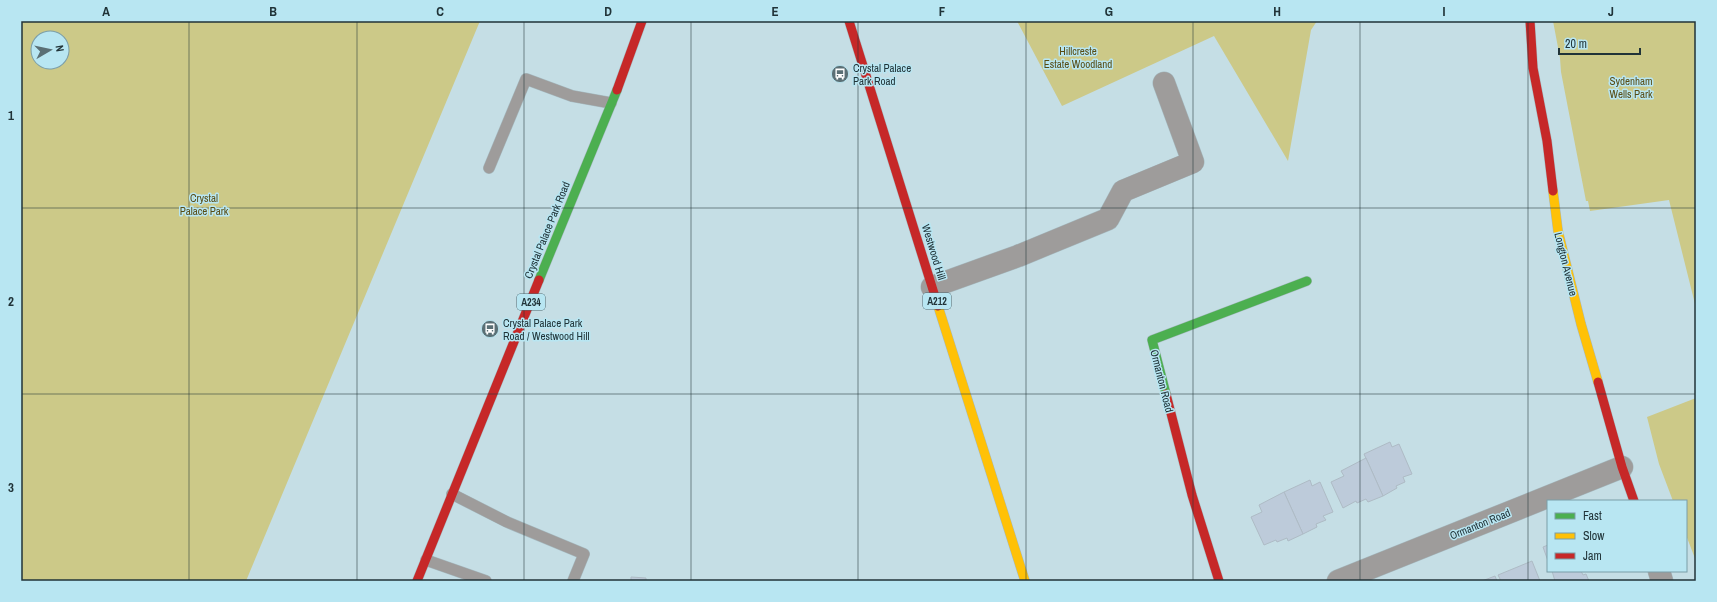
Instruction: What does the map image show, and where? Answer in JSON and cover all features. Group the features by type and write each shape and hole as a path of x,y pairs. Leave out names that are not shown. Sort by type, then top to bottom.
{"main road":[{"name":"Crystal Palace Park Road","path":"417,581 611,103 642,21"},
{"name":"Westwood Hill","path":"849,21 1025,581"},
{"name":"Longton Avenue","path":"1530,21 1533,68 1547,141 1558,230 1581,324 1622,467 1634,500"},
{"name":"Ormanton Road","path":"1219,581 1192,494 1152,340 1307,281"}],"street":[{"path":"932,287 1018,256 1108,219 1123,191 1193,162 1164,83"},
{"name":"Ormanton Road","path":"1338,581 1622,467"}],"lane":[{"path":"490,168 526,79 572,96 611,103"},
{"path":"452,494 507,522 584,554 573,581"},
{"path":"426,560 486,581"}],"green space":[{"name":"Crystal Palace Park","path":"21,21 480,21 246,581 21,581"},
{"name":"Hillcreste Estate Woodland","path":"1017,21 1317,21 1311,30 1288,161 1214,36 1062,106"},
{"name":"Sydenham Wells Park","path":"1553,21 1696,21 1696,308 1669,200 1590,211 1588,201 1586,201 1561,72"},
{"path":"1696,398 1696,561 1687,538 1687,500 1673,500 1659,464 1647,417"}],"building":[{"path":"1390,442 1392,447 1399,444 1412,474 1403,477 1405,482 1396,486 1397,488 1383,496 1364,454"},
{"path":"1366,458 1383,496 1368,502 1366,499 1357,503 1356,501 1343,508 1331,482 1344,476 1341,471"},
{"path":"1310,480 1312,486 1320,482 1333,512 1323,516 1326,520 1316,524 1317,527 1303,534 1284,492"},
{"path":"1284,492 1303,534 1288,541 1287,538 1277,542 1276,540 1264,545 1251,517 1262,512 1259,505"},
{"path":"1547,545 1547,558 1543,547"},
{"path":"1532,561 1540,581 1501,581 1498,575"},
{"path":"1552,572 1582,572 1583,575 1586,574 1589,581 1555,581"},
{"path":"1495,576 1497,581 1482,581"},
{"path":"631,577 646,578 646,581 631,581"}],"traffic: fast":[{"path":"539,280 617,90"},
{"path":"1166,394 1152,340 1307,281"}],"traffic: slow":[{"path":"1553,191 1558,231 1581,324 1598,382"},
{"path":"938,306 1025,581"}],"traffic: jam":[{"path":"617,90 642,21"},
{"path":"849,21 938,306"},
{"path":"1530,21 1533,68 1547,141 1553,191"},
{"path":"417,581 539,280"},
{"path":"1598,382 1622,467 1634,500"},
{"path":"1166,394 1192,495 1219,581"}],"place":[{"name":"Crystal Palace Park Road","path":"840,74"},
{"name":"Crystal Palace Park Road / Westwood Hill","path":"490,329"}]}
